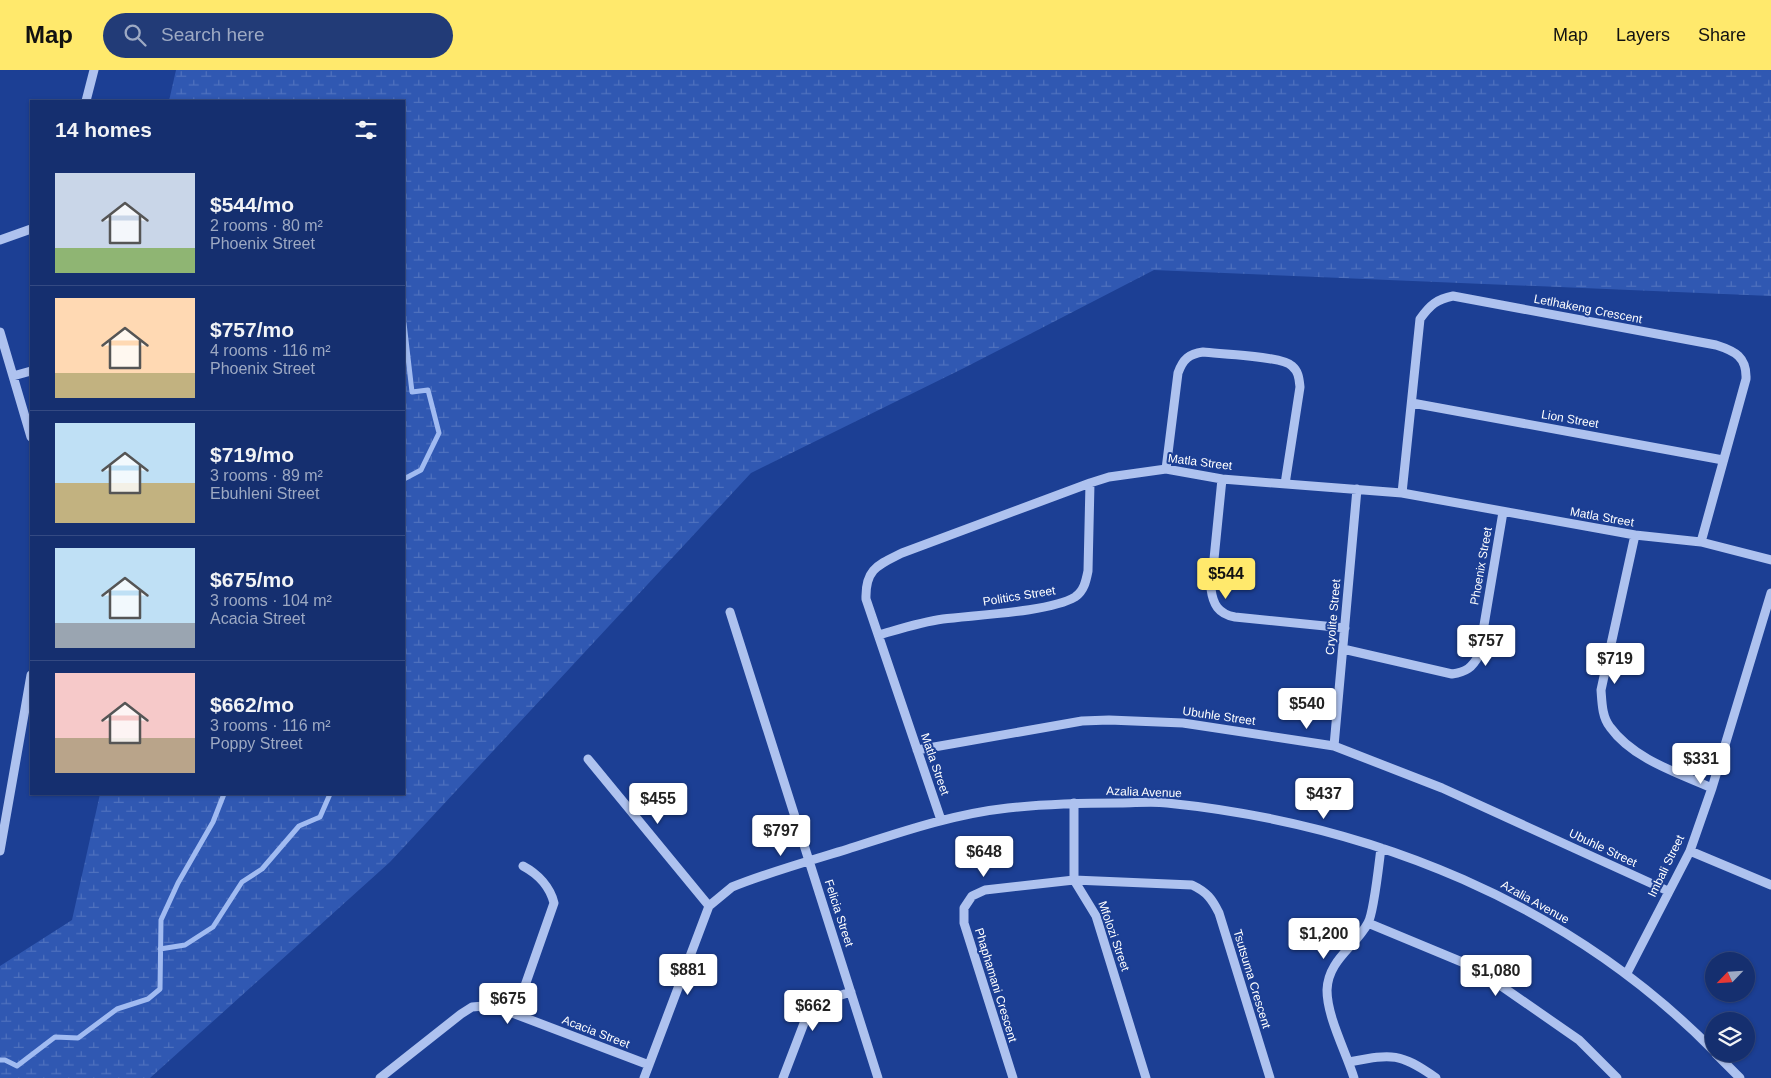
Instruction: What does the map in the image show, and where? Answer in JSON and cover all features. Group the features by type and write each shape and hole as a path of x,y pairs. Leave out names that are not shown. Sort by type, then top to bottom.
{"street":[{"path":"86,100 94,70"},
{"path":"0,240 30,229"},
{"name":"Letlhakeng Crescent","path":"1402,493 1420,319 1428,307 1438,299 1453,296 1716,345 1733,350 1741,357 1746,368 1746,379 1701,542"},
{"path":"0,332 30,434"},
{"path":"1166,469 1178,373 1182,361 1191,354 1203,352 1279,360 1291,364 1299,374 1300,387 1285,484"},
{"path":"13,376 30,371"},
{"name":"Lion Street","path":"1412,403 1723,460"},
{"name":"Matla Street","path":"941,820 866,599 865,584 870,572 880,564 902,553 1109,477 1166,469 1222,479 1402,493 1635,536 1701,542 1771,560"},
{"path":"1222,479 1211,589 1213,602 1218,609 1226,616 1345,628"},
{"name":"Politics Street","path":"879,635 940,620 1042,607 1062,603 1076,596 1086,585 1088,571 1090,483"},
{"name":"Cryolite Street","path":"1334,746 1357,489"},
{"name":"Phoenix Street","path":"1343,649 1452,674 1464,673 1473,666 1478,655 1503,512"},
{"path":"1635,536 1602,690 1603,710 1609,726 1629,745 1648,759 1712,788"},
{"name":"Imbali Street","path":"1627,974 1690,851 1768,618 1771,593"},
{"name":"Felicia Street","path":"730,612 878,1078"},
{"path":"0,851 30,681"},
{"name":"Ubuhle Street","path":"917,750 1082,721 1110,720 1184,723 1334,746 1442,788 1668,892"},
{"path":"588,760 709,906"},
{"path":"1074,803 1074,880"},
{"name":"Azalia Avenue","path":"644,1078 709,906 732,887 941,820 1006,808 1074,803 1165,803 1276,819 1381,848 1468,881 1545,919 1627,974 1705,1044"},
{"path":"1354,1078 1329,1007 1327,990 1330,974 1340,957 1368,923 1381,848"},
{"path":"1690,851 1771,885"},
{"path":"515,1014 554,903 551,892 543,882 532,871 523,866"},
{"name":"Phaphamani Crescent","path":"1012,1078 964,923 964,908 972,896 985,890 1074,880 1192,884 1204,890"},
{"name":"Mfolozi Street","path":"1074,880 1096,916 1146,1078"},
{"name":"Tsutsuma Crescent","path":"1204,890 1212,899 1218,914 1270,1078"},
{"path":"1368,923 1474,967 1580,1040 1618,1078"},
{"path":"783,1078 806,1018 811,1010 819,1002 851,992"},
{"name":"Acacia Street","path":"380,1078 472,1008 484,1006 515,1014 649,1066"},
{"path":"1349,1062 1380,1056 1403,1057 1436,1078"},
{"name":"Azalia Avenue","path":"1724,1062 1740,1078"}],"green space":[{"path":"176,70 1771,70 1771,296 1154,270 964,368 751,473 390,862 150,1078 0,1078 0,966 72,920 100,795 405,795 405,100 169,100"}],"waterway":[{"path":"405,332 412,392 428,390 439,433 421,470 405,478"},
{"path":"0,1060 5,1060 17,1066 55,1037 78,1038 117,1009 148,999 160,989 161,920 178,883 213,822 224,795"},
{"path":"160,949 185,945 213,927 242,882 262,869 299,826 320,817 330,795"}]}
